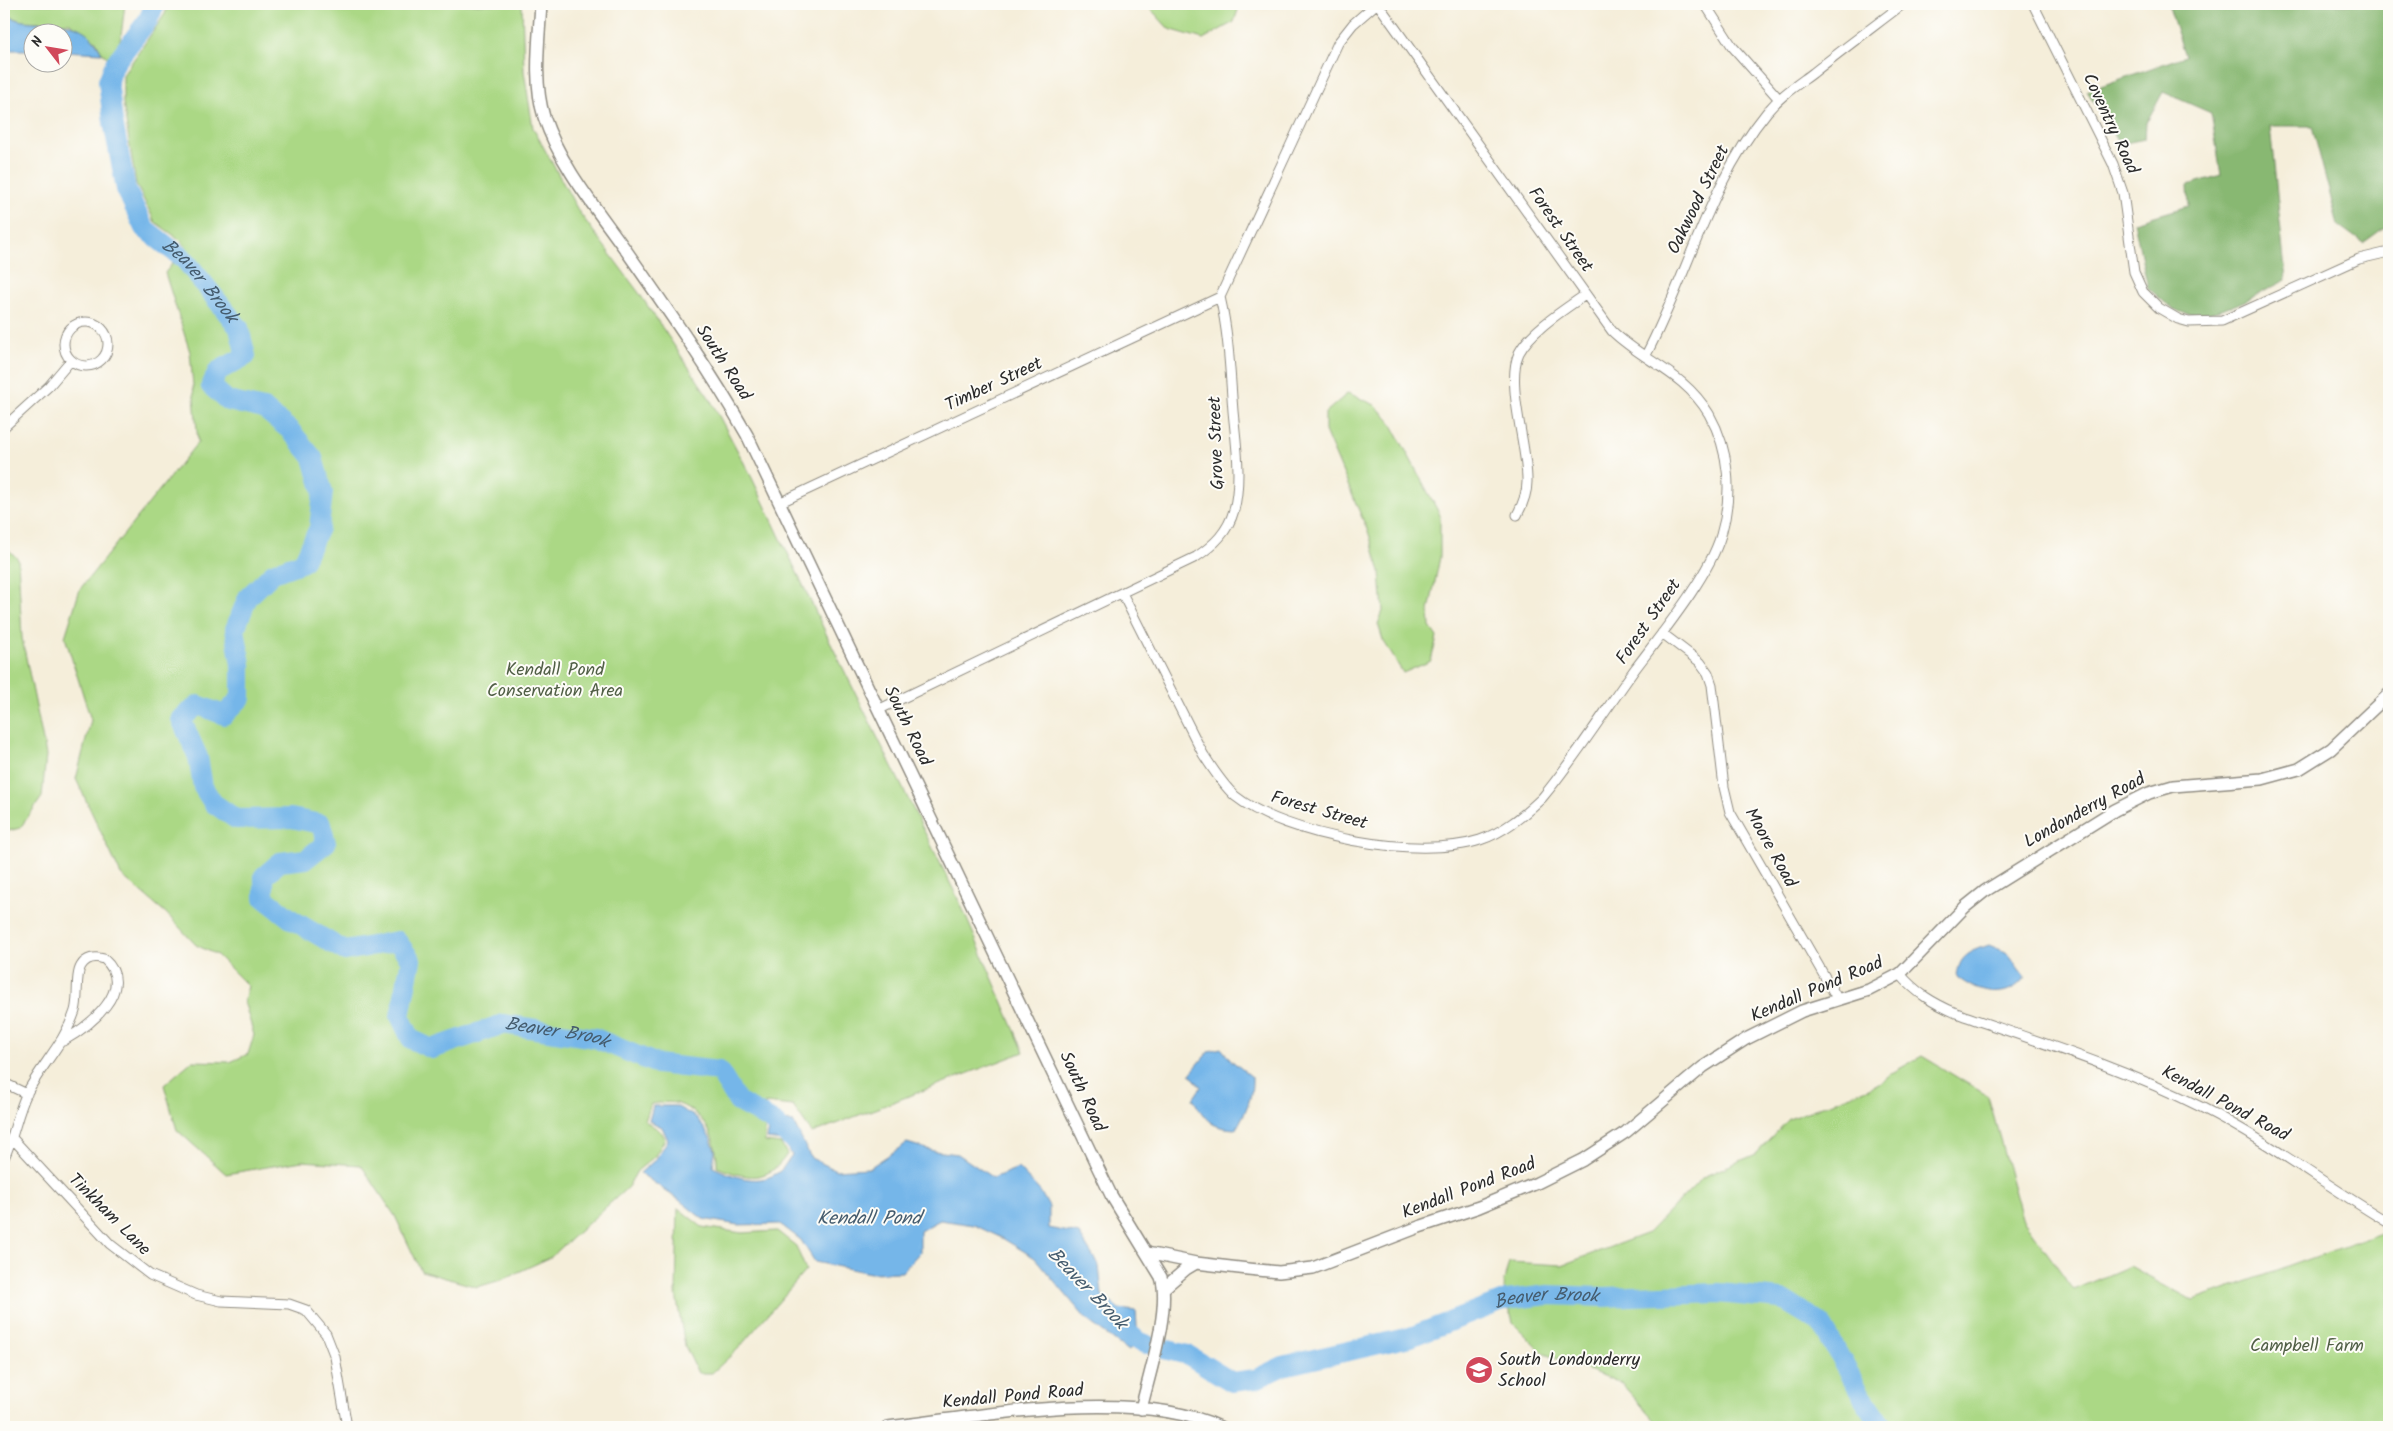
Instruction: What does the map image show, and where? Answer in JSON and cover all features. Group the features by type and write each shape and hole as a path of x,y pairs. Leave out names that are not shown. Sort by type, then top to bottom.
{"street":[{"name":"South Road","path":"541,4 539,90 544,115 553,139 586,194 727,400 781,502 1111,1195 1147,1253 1164,1288"},
{"name":"Forest Street","path":"1122,593 1203,754 1217,776 1234,795 1255,810 1303,828 1353,840 1404,848 1455,846 1480,840 1503,830 1524,816 1558,778 1662,633 1711,560 1721,536 1727,511 1729,486 1726,461 1719,437 1708,414 1693,393 1675,376 1632,347 1612,330 1377,4"},
{"path":"1220,298 1338,43 1353,24 1377,4"},
{"path":"1705,4 1732,46 1779,99"},
{"name":"Oakwood Street","path":"1646,355 1662,324 1711,205 1728,172 1760,121 1779,99 1903,4"},
{"name":"Coventry Road","path":"2033,4 2114,164 2123,193 2134,272 2144,292 2159,308 2178,319 2189,322 2211,323 2222,321 2359,259 2389,252"},
{"path":"1517,515 1525,499 1528,482 1516,393 1515,367 1517,360 1526,344 1544,326 1585,295"},
{"name":"Timber Street","path":"781,502 1220,298"},
{"name":"Grove Street","path":"880,709 1122,593 1206,550 1224,532 1234,509 1236,456 1226,327 1220,298"},
{"path":"84,322 94,323 102,328 108,341 107,351 102,359 94,364 84,366 71,360 66,352 64,343 68,330 76,324 84,322"},
{"path":"4,427 48,386 71,360"},
{"name":"Moore Road","path":"1662,633 1700,662 1708,673 1715,698 1724,787 1730,812 1837,998"},
{"name":"Londonderry Road","path":"1900,974 1965,907 1985,891 2115,810 2149,793 2173,786 2262,779 2298,769 2331,749 2389,694"},
{"path":"4,1158 13,1139 26,1094 63,1041 76,1010 80,967 85,961 92,958 104,959 112,968 114,974 114,989 110,999 92,1023 63,1041"},
{"name":"Kendall Pond Road","path":"1147,1253 1196,1263 1279,1272 1313,1268 1419,1227 1479,1207 1583,1160 1626,1132 1704,1067 1746,1039 1802,1011 1837,998 1869,990 1900,974 1911,988 1931,1002 2119,1069 2202,1108 2242,1129 2389,1223"},
{"path":"4,1083 26,1094"},
{"name":"Tinkham Lane","path":"13,1139 110,1244 150,1275 180,1290 221,1301 288,1304 306,1310 326,1334 335,1357 347,1427"},
{"path":"1196,1263 1176,1276 1164,1288 1163,1308 1141,1409 1187,1416 1220,1427"},
{"name":"Kendall Pond Road","path":"888,1427 1049,1408 1141,1409"}],"green space":[{"path":"4,4 125,4 121,36 114,62 102,53 96,41 72,24 72,22 21,21 4,14"},
{"name":"Kendall Pond Conservation Area","path":"168,4 522,4 524,71 533,128 579,212 639,293 710,399 752,478 832,646 961,905 1024,1052 812,1133 793,1106 765,1103 765,1142 781,1144 787,1154 780,1164 772,1170 756,1176 738,1174 717,1167 715,1147 708,1129 703,1121 688,1108 679,1104 665,1102 651,1104 645,1121 659,1130 665,1139 655,1156 637,1171 628,1187 551,1257 501,1280 477,1287 421,1271 395,1216 361,1165 302,1161 226,1174 177,1130 164,1085 192,1061 230,1062 248,1054 254,1035 244,1001 248,986 217,955 196,945 166,913 121,875 76,779 91,720 65,637 80,589 198,442 190,352 165,273 186,246 155,222 136,184 123,103 123,75 165,14"},
{"path":"1146,4 1240,4 1234,22 1203,39 1169,29"},
{"path":"2168,4 2389,4 2389,224 2363,243 2338,225 2312,126 2270,126 2286,280 2247,300 2217,311 2202,314 2188,314 2176,310 2148,288 2134,222 2189,206 2188,185 2221,175 2211,113 2163,92 2146,123 2145,139 2120,144 2087,91 2185,56"},
{"path":"1348,393 1375,405 1390,421 1440,515 1440,557 1429,611 1430,627 1437,637 1431,661 1403,673 1383,640 1378,624 1383,611 1380,572 1369,534 1325,431 1325,413"},
{"path":"4,545 18,559 22,638 46,755 42,797 20,828 4,832"},
{"name":"Campbell Farm","path":"1922,1056 1988,1096 2022,1218 2074,1290 2130,1266 2194,1301 2381,1233 2389,1237 2389,1427 1661,1427 1621,1383 1542,1352 1513,1323 1503,1284 1509,1262 1562,1265 1648,1233 1703,1177 1756,1154 1789,1119 1879,1084 1892,1073"},
{"path":"678,1208 702,1227 742,1233 777,1231 796,1246 806,1270 738,1349 712,1373 698,1373 685,1346 676,1294"}],"water":[{"path":"4,14 20,21 35,22 22,22 22,50 4,50"},
{"path":"72,26 78,27 95,41 102,53 72,51"},
{"path":"1989,945 2006,952 2025,977 2010,990 2002,992 1983,991 1974,988 1957,977 1960,964 1967,955"},
{"path":"1221,1048 1232,1061 1252,1077 1248,1104 1236,1129 1221,1127 1210,1122 1193,1099 1201,1087 1190,1074 1209,1051"},
{"name":"Kendall Pond","path":"653,1106 676,1106 697,1118 710,1137 715,1150 713,1167 747,1179 764,1179 772,1176 782,1169 792,1155 782,1141 767,1139 771,1120 793,1122 811,1158 836,1170 869,1168 907,1143 934,1151 958,1154 993,1178 1018,1168 1040,1191 1049,1207 1049,1228 1079,1234 1099,1266 1102,1295 1119,1309 1136,1311 1138,1341 1128,1351 1087,1320 1035,1258 1002,1238 974,1225 940,1220 920,1231 920,1252 902,1272 870,1273 815,1262 801,1240 780,1224 738,1225 703,1219 640,1173 656,1159 668,1140 662,1127 649,1121"}],"waterway":[{"name":"Beaver Brook","path":"155,4 148,20 115,63 108,81 113,122 126,189 144,228 185,260 239,328 246,356 218,371 211,386 228,401 264,409 291,431 313,458 323,492 319,528 303,562 273,573 248,597 235,629 241,665 241,698 224,715 198,705 181,719 198,757 203,787 213,803 236,819 291,818 321,824 326,843 306,859 280,862 264,876 264,898 291,919 345,951 397,941 411,960 400,1016 411,1039 432,1049 503,1024 595,1038 657,1064 719,1071 738,1102 771,1120 790,1138"},
{"name":"Beaver Brook","path":"1164,1349 1188,1355 1232,1382 1256,1379 1283,1366 1410,1337 1506,1300 1548,1295 1604,1297 1718,1293 1781,1299 1821,1323 1860,1393 1883,1427"},
{"name":"Beaver Brook","path":"1117,1323 1138,1341 1146,1344"}],"place":[{"name":"South Londonderry School","path":"1479,1370"}]}
